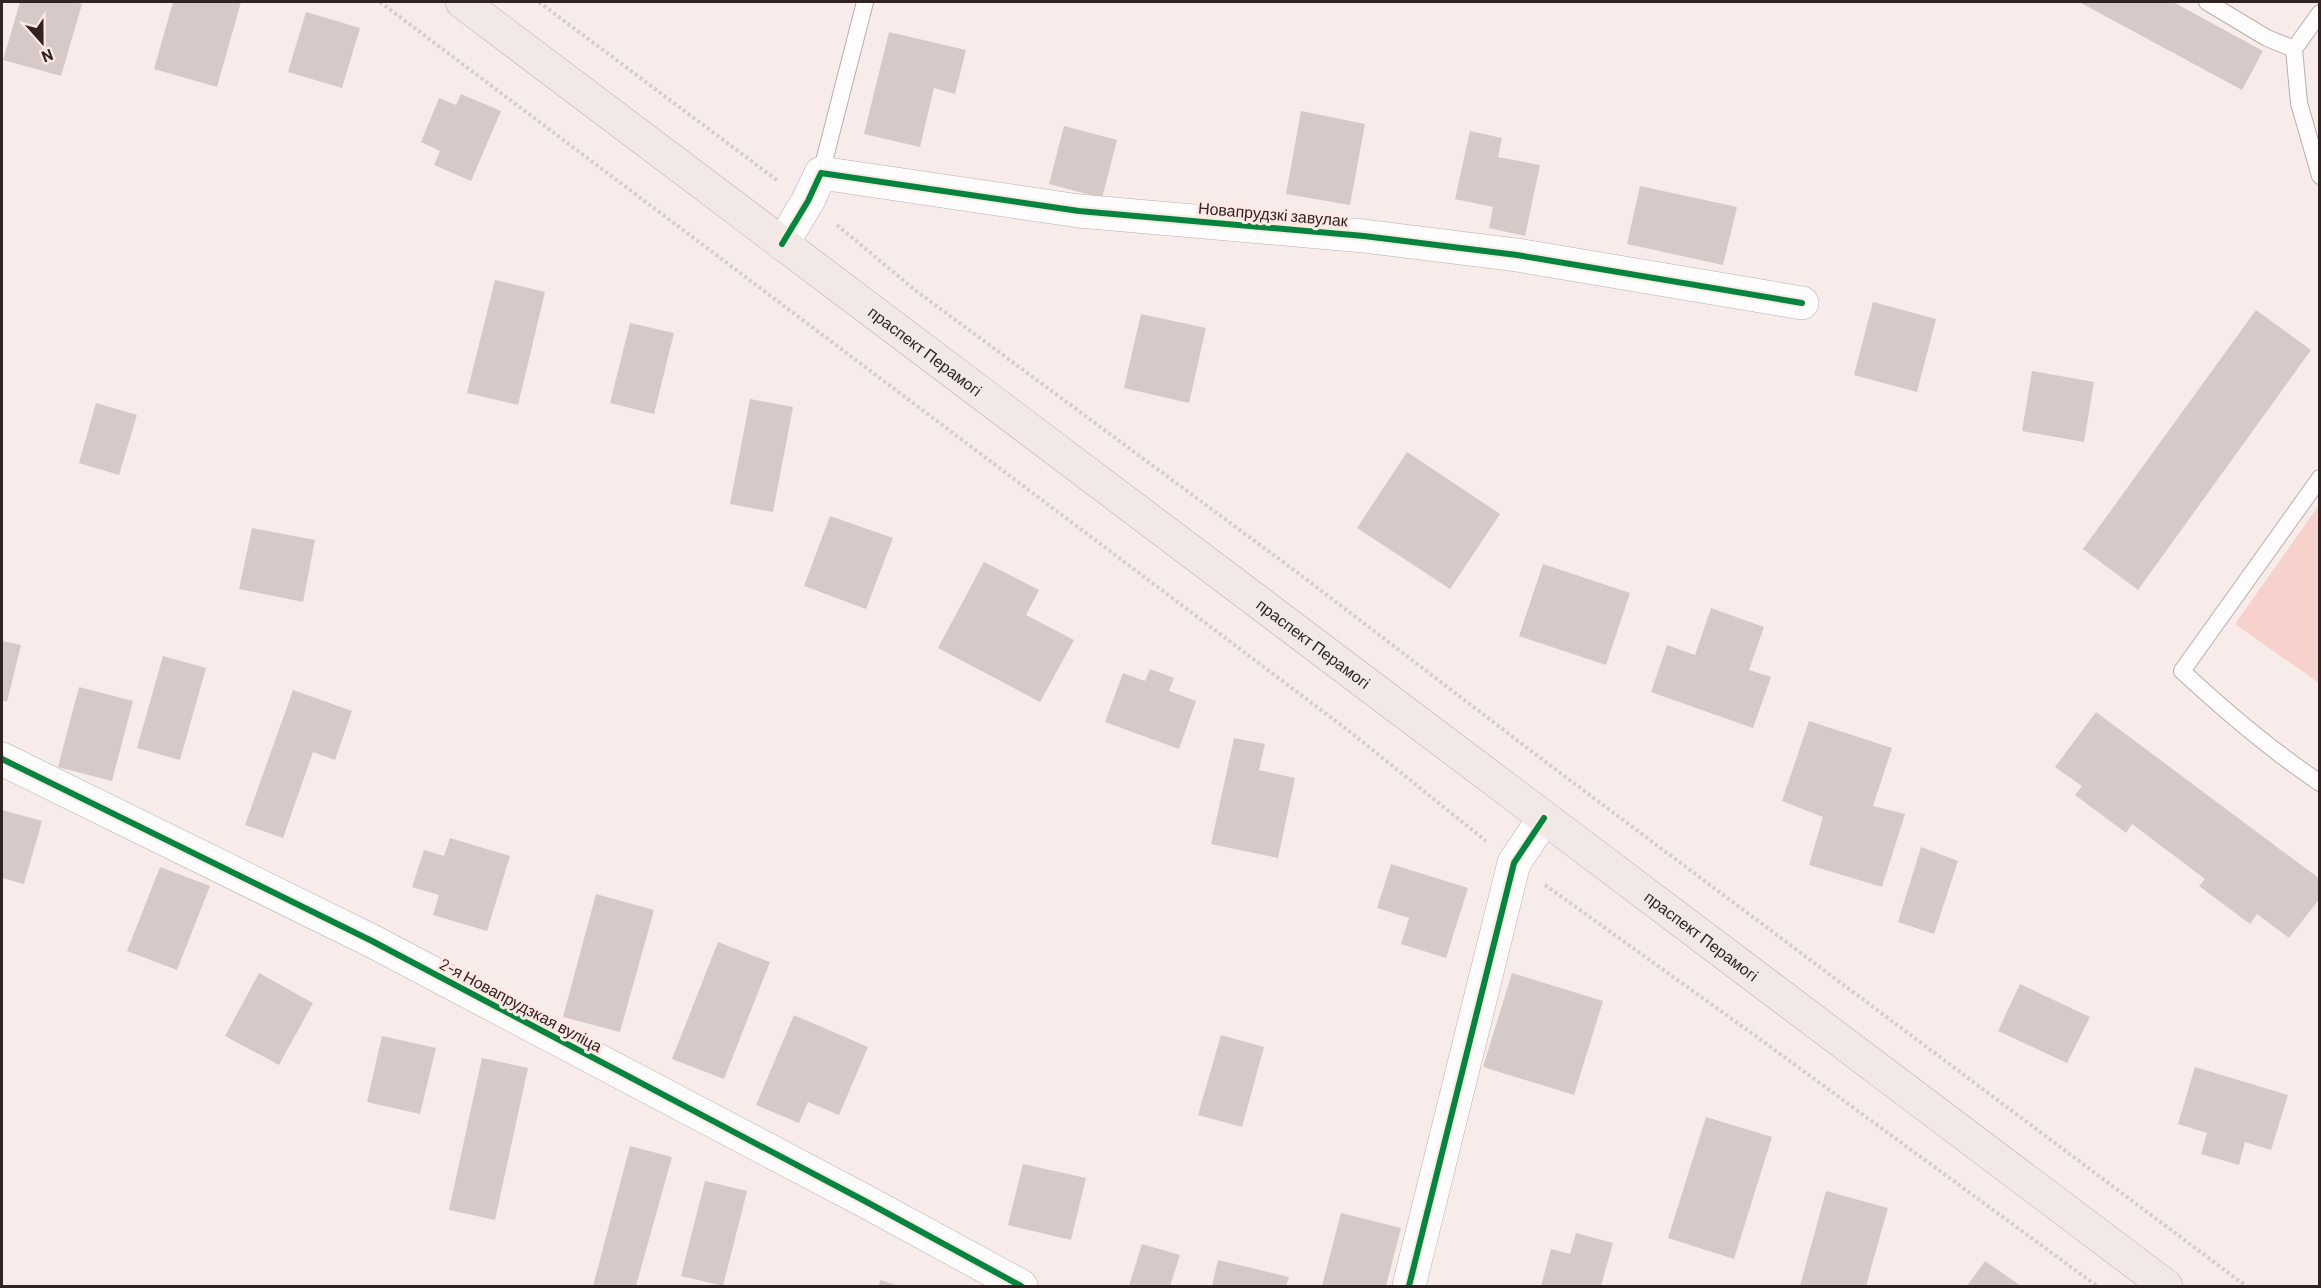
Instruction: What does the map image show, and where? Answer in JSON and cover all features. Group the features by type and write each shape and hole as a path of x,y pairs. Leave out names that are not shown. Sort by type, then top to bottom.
{"main road":[{"name":"праспект Перамогі","path":"462,2 2166,1287"}],"street":[{"path":"782,244 815,187"},
{"name":"Новапрудзкі завулак","path":"815,187 1364,236 1517,255 1802,303"},
{"name":"2-я Новапрудзкая вуліца","path":"2,759 372,942 863,1200 1021,1287"},
{"path":"1409,1287 1514,863 1544,818"}],"lane":[{"path":"815,187 865,2"},
{"path":"2207,2 2267,38 2294,49"},
{"path":"2319,13 2294,49 2299,103 2319,176"},
{"path":"2319,478 2182,671 2208,696 2284,758 2319,783"}],"path":[{"path":"381,2 1349,731 1514,863 1746,1029 2097,1287"},
{"path":"539,2 757,167 815,187 915,290 1298,573 1547,764 2246,1287"}],"shaded area":[{"path":"2319,505 2319,683 2235,624"}],"building":[{"path":"20,2 82,4 61,76 3,60"},
{"path":"173,2 241,2 217,87 154,69"},
{"path":"2079,2 2173,2 2263,51 2242,90"},
{"path":"306,12 360,28 342,88 288,72"},
{"path":"889,32 966,50 955,94 934,88 920,147 864,134"},
{"path":"461,94 501,111 471,181 434,165 440,151 421,142 439,98 456,105"},
{"path":"1301,111 1365,124 1350,205 1286,194"},
{"path":"1064,126 1117,140 1102,198 1049,184"},
{"path":"1470,131 1502,138 1498,157 1540,165 1525,236 1489,228 1493,207 1455,199"},
{"path":"1640,186 1737,207 1723,265 1627,244"},
{"path":"495,280 545,292 518,405 467,393"},
{"path":"1873,302 1936,319 1917,392 1854,375"},
{"path":"2256,310 2311,350 2138,590 2083,549"},
{"path":"1141,314 1206,328 1189,403 1124,388"},
{"path":"630,323 674,333 654,414 610,403"},
{"path":"2032,371 2094,382 2084,442 2022,431"},
{"path":"750,399 793,407 773,512 730,504"},
{"path":"96,403 137,415 119,475 79,463"},
{"path":"1407,452 1500,514 1450,589 1357,528"},
{"path":"830,516 893,538 866,609 804,586"},
{"path":"252,528 315,540 303,602 239,589"},
{"path":"984,562 1039,590 1026,615 1074,640 1040,702 938,648"},
{"path":"1543,564 1630,593 1606,665 1519,636"},
{"path":"1711,608 1764,627 1749,670 1771,677 1753,728 1651,692 1667,645 1695,655"},
{"path":"2,641 21,645 7,702 2,700"},
{"path":"163,656 206,668 180,760 137,748"},
{"path":"1150,669 1174,678 1169,691 1196,701 1179,749 1105,722 1123,673 1145,681"},
{"path":"79,687 133,701 112,781 58,767"},
{"path":"293,690 352,711 335,760 313,752 283,838 245,825"},
{"path":"2096,712 2320,879 2320,898 2289,938 2257,914 2250,924 2199,886 2205,879 2132,824 2126,833 2075,795 2082,786 2055,767"},
{"path":"1809,721 1892,748 1873,806 1905,814 1882,887 1809,865 1823,817 1782,801"},
{"path":"1234,738 1265,744 1259,770 1295,778 1278,858 1211,844"},
{"path":"2,810 42,821 24,884 2,878"},
{"path":"450,838 510,856 487,931 433,915 439,895 412,887 424,850 444,856"},
{"path":"1921,847 1958,861 1934,934 1898,922"},
{"path":"1391,864 1468,888 1446,958 1401,944 1409,918 1377,908"},
{"path":"160,867 210,886 177,970 127,951"},
{"path":"596,894 654,910 620,1032 563,1017"},
{"path":"718,942 770,962 724,1079 672,1059"},
{"path":"259,973 313,1003 279,1065 225,1036"},
{"path":"1512,973 1603,1001 1574,1095 1483,1067"},
{"path":"2020,984 2090,1017 2067,1063 1998,1031"},
{"path":"794,1015 868,1047 839,1115 808,1102 799,1123 756,1105"},
{"path":"1221,1035 1264,1047 1242,1127 1198,1115"},
{"path":"382,1036 436,1048 420,1114 367,1102"},
{"path":"482,1058 528,1068 495,1220 449,1210"},
{"path":"2195,1067 2288,1095 2271,1150 2245,1142 2239,1165 2201,1154 2207,1133 2178,1124"},
{"path":"1706,1117 1772,1137 1734,1259 1668,1238"},
{"path":"630,1146 672,1157 636,1286 593,1286"},
{"path":"1023,1164 1086,1178 1071,1240 1008,1225"},
{"path":"705,1181 747,1191 723,1286 681,1276"},
{"path":"1826,1191 1888,1208 1866,1286 1800,1286"},
{"path":"1341,1213 1401,1228 1386,1286 1322,1286"},
{"path":"1576,1233 1613,1243 1601,1286 1541,1286 1551,1249 1570,1254"},
{"path":"1142,1244 1180,1255 1170,1286 1129,1286"},
{"path":"1218,1260 1289,1277 1286,1286 1212,1286"},
{"path":"1985,1261 2021,1286 1967,1286"},
{"path":"880,1280 899,1286 879,1286"}],"cycle path":[{"path":"782,244 808,201 821,173 1079,211 1364,236 1517,255 1802,303"},
{"path":"2,759 372,941 1021,1286"},
{"path":"1409,1286 1514,863 1544,818"}]}
